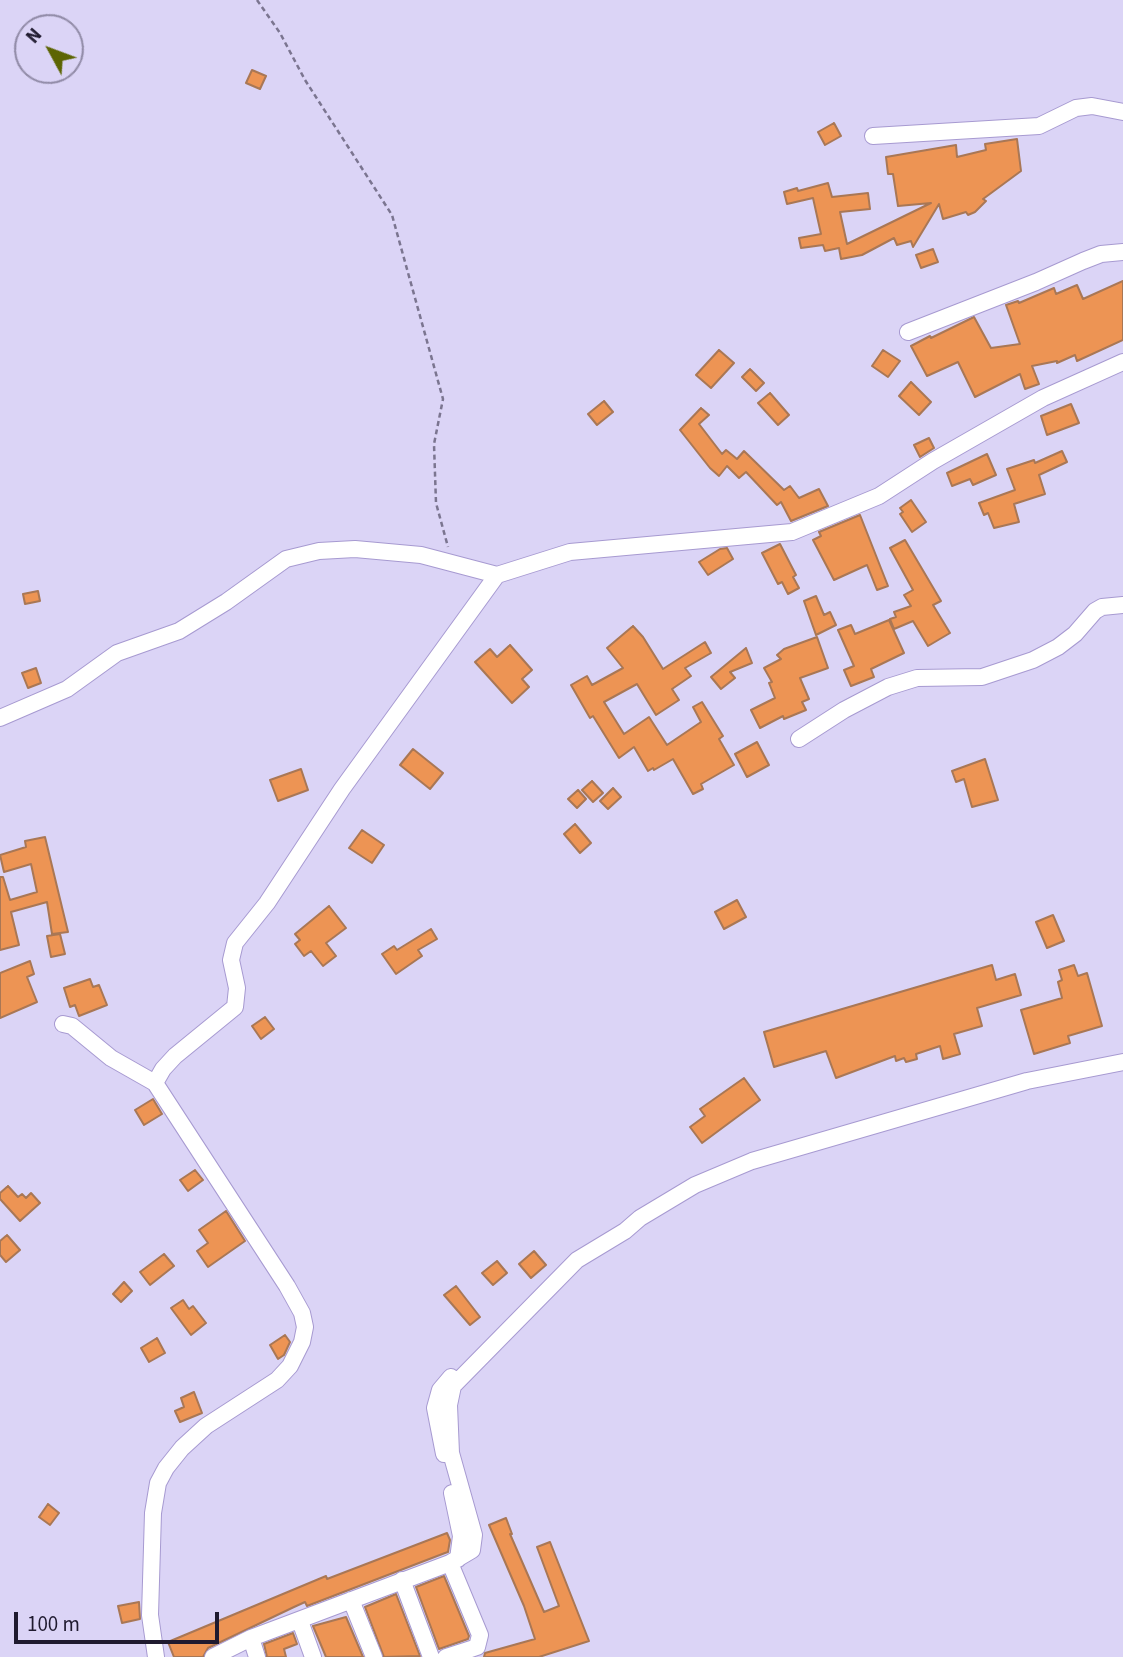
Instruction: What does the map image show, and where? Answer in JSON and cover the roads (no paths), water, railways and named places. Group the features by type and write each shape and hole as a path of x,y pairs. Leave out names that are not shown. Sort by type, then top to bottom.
{"street":[{"path":"873,136 1039,126 1076,108 1092,106 1123,112"},
{"path":"908,332 1101,254 1123,253"},
{"path":"0,718 67,689 117,653 179,631 226,602 285,559 319,551 355,549 421,555 497,575 570,552 792,532 879,496 933,461 1043,398 1123,362"},
{"path":"155,1083 175,1056 235,1007 237,988 231,960 235,943 267,903 342,789 497,575"},
{"path":"799,739 844,710 888,687 918,678 982,677 1033,660 1066,640 1102,607 1123,605"},
{"path":"63,1024 72,1026 111,1058 155,1083 287,1286 302,1313 305,1327 302,1342 290,1366 268,1386 206,1426 182,1448 158,1483 153,1513 150,1615 156,1657"},
{"path":"446,1657 477,1647 480,1635 454,1561 461,1536 435,1408 437,1397 447,1381 475,1363 578,1260 625,1231 639,1218 695,1185 763,1157 1027,1081 1123,1062"},
{"path":"213,1657 251,1638 454,1561"},
{"path":"402,1580 431,1657"},
{"path":"351,1600 374,1657"},
{"path":"300,1621 313,1657"},
{"path":"251,1638 257,1657"}]}
